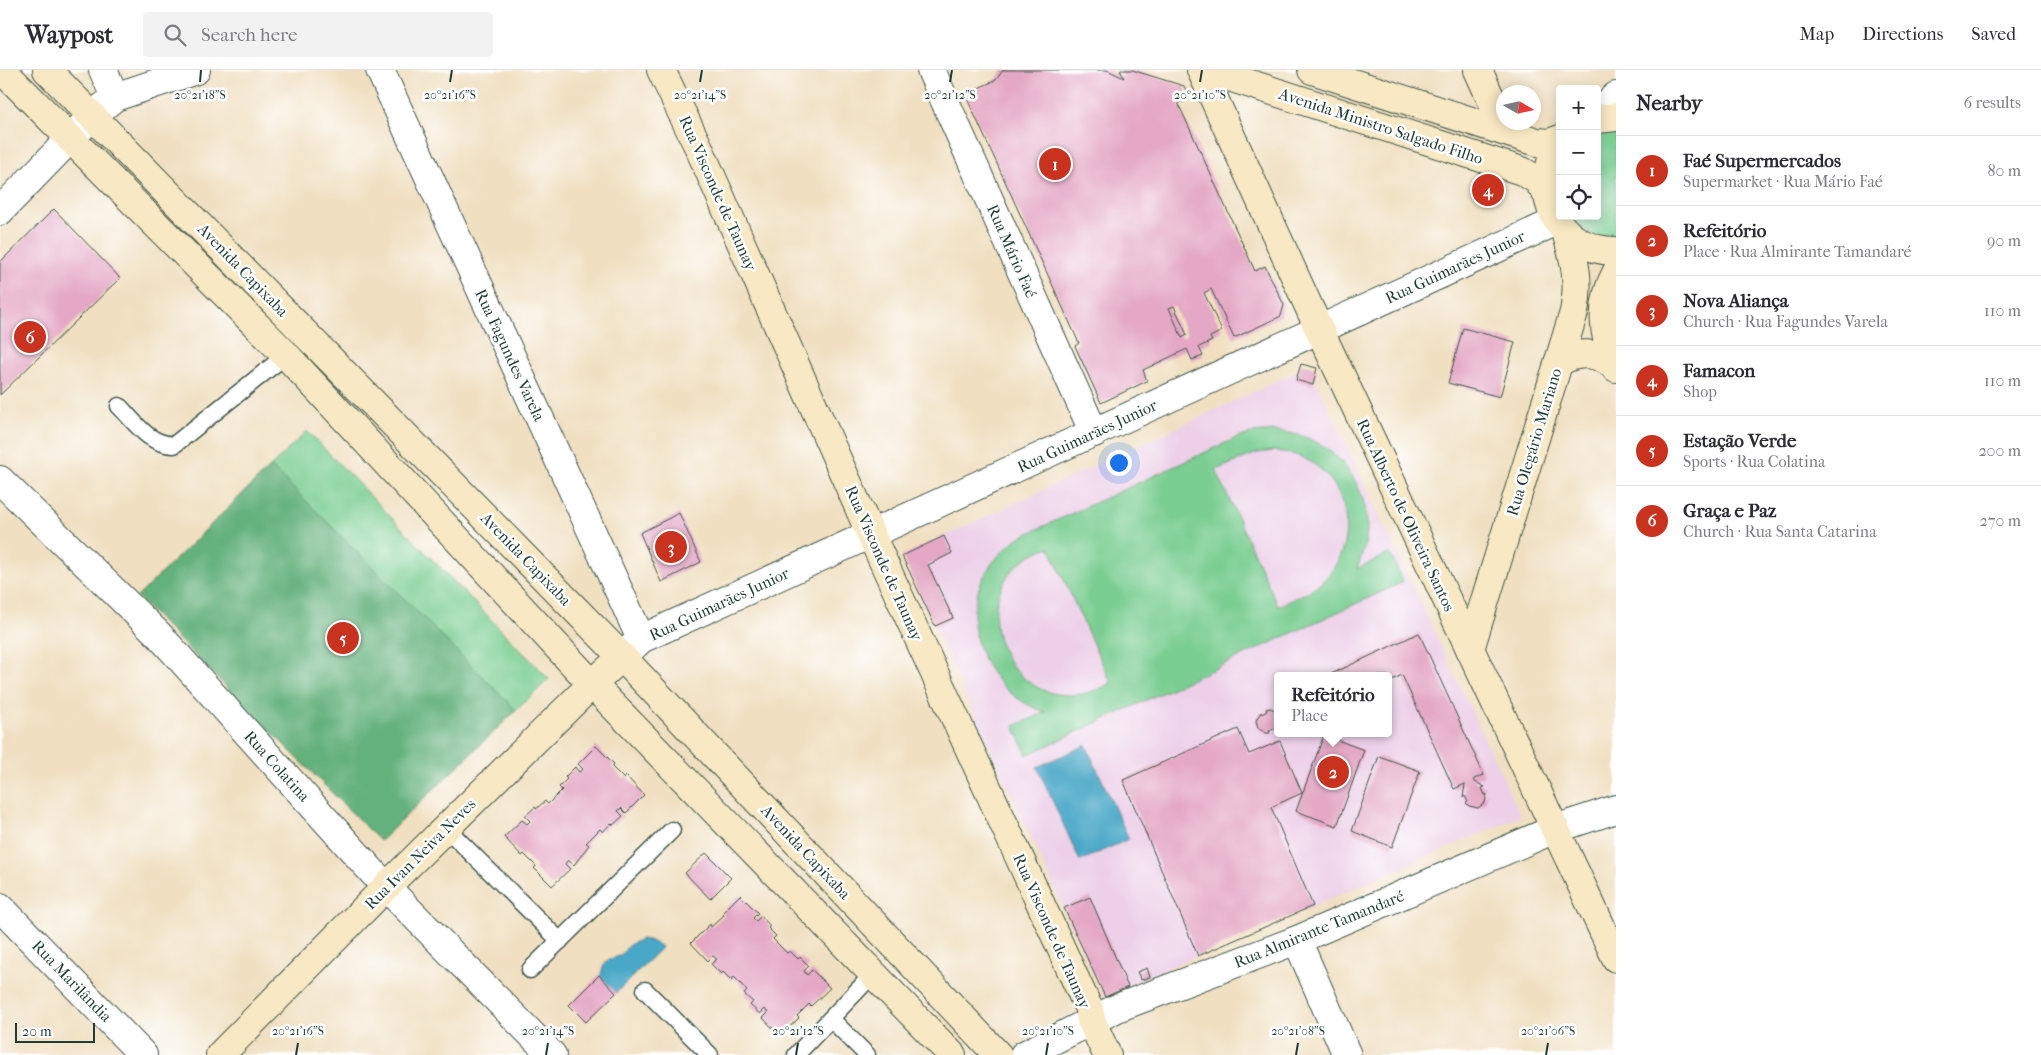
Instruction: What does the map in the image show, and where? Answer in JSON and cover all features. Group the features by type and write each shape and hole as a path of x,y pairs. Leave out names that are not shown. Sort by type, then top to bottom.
{"street":[{"name":"Avenida Capixaba","path":"2,70 286,355 592,684 952,1055"},
{"name":"Avenida Capixaba","path":"47,70 631,648 998,1055"},
{"path":"103,70 115,97"},
{"path":"0,211 92,116 115,97 196,70"},
{"name":"Rua Fagundes Varela","path":"380,70 631,648"},
{"name":"Rua Visconde de Taunay","path":"661,70 698,146 871,534 1089,1009 1091,1020 1108,1055"},
{"name":"Rua Mário Faé","path":"931,70 1094,433"},
{"name":"Rua Alberto de Oliveira Santos","path":"1202,70 1319,330 1616,958"},
{"name":"Avenida Ministro Salgado Filho","path":"1207,70 1522,170 1537,180 1547,194"},
{"name":"Avenida Ministro Salgado Filho","path":"1312,70 1537,142 1550,143 1556,141"},
{"path":"1478,70 1506,132"},
{"path":"1601,109 1616,96"},
{"path":"1601,119 1616,117"},
{"path":"1547,194 1546,183 1550,162 1556,151"},
{"name":"Rua Olegário Mariano","path":"1470,649 1574,312 1577,291 1575,260 1547,194"},
{"path":"1561,226 1584,245 1594,249 1616,251"},
{"name":"Rua Guimarães Junior","path":"631,648 871,534 1319,330 1561,226"},
{"path":"1616,273 1609,288 1604,317 1606,336 1616,367"},
{"path":"1558,363 1573,355 1589,354 1605,359 1616,367"},
{"name":"Rua Colatina","path":"0,480 159,635 386,887 552,1055"},
{"name":"Rua Ivan Neiva Neves","path":"220,1055 386,887 631,648"},
{"name":"Rua Almirante Tamandaré","path":"1024,1055 1091,1020 1126,1005 1296,940 1555,829 1616,809"},
{"name":"Rua Marilândia","path":"0,907 143,1055"},
{"path":"1296,940 1347,1055"}],"lane":[{"path":"119,406 152,440 174,445 286,355"},
{"path":"446,828 560,941"},
{"path":"530,970 672,830"},
{"path":"796,1055 873,974"},
{"path":"645,990 710,1055"},
{"path":"831,1019 867,1055"}],"shaded area":[{"path":"1309,366 1521,816 1104,996 902,556"}],"green space":[{"path":"1616,127 1616,242 1597,239 1571,220 1601,220 1601,129"},
{"path":"307,431 549,679 380,841 137,597"},
{"path":"1274,431 1299,435 1314,441 1336,456 1353,477 1364,502 1367,528 1366,539 1357,569 1390,553 1403,582 1027,755 1014,726 1046,712 1024,702 1006,689 991,672 981,652 975,631 974,608 980,586 991,565 1018,538 1234,439 1253,433","holes":["1274,451 1299,456 1321,470 1332,482 1340,496 1346,527 1344,543 1339,558 1325,579 1307,593 1278,606 1216,470 1257,453","1049,547 1111,683 1075,695 1044,690 1019,674 1003,650 996,621 1000,591 1017,565"]},
{"path":"271,466 516,710 380,841 137,597"}],"water":[{"path":"1086,745 1129,839 1080,861 1037,767"},
{"path":"641,939 649,940 662,947 616,993 600,977 604,964 609,959 620,956 629,945"}],"building":[{"path":"1003,70 1107,70 1124,78 1120,70 1132,70 1184,86 1189,97 1178,103 1255,271 1265,266 1284,305 1281,316 1234,338 1211,289 1204,293 1222,331 1210,337 1212,341 1199,347 1203,356 1192,360 1187,349 1143,370 1147,381 1101,403 1075,346 1079,343 965,94 996,80","holes":["1174,306 1187,335 1182,338 1169,308"]},
{"path":"54,209 120,278 0,395 0,262"},
{"path":"1463,328 1515,342 1500,397 1448,383"},
{"path":"1301,364 1317,368 1313,385 1296,380"},
{"path":"679,513 701,562 661,582 640,533"},
{"path":"944,536 952,553 928,565 953,618 935,626 902,556"},
{"path":"1419,633 1484,775 1474,779 1475,782 1485,787 1482,788 1485,795 1487,794 1485,803 1478,808 1469,806 1466,803 1468,802 1465,796 1463,798 1465,784 1454,789 1402,675 1392,680 1392,672 1336,672"},
{"path":"1266,709 1274,710 1274,729 1269,731 1270,733 1266,733 1258,728 1256,720 1261,712 1262,714 1267,711"},
{"path":"1238,729 1249,754 1280,741 1302,793 1271,807 1313,906 1198,956 1123,780"},
{"path":"1323,737 1329,737 1364,750 1337,826 1296,811"},
{"path":"596,746 614,764 612,767 624,779 626,776 644,795 626,813 621,808 618,811 623,816 613,825 611,823 603,832 600,829 586,843 589,845 574,865 568,860 565,864 570,869 552,886 534,868 536,866 524,854 522,856 504,837 522,820 527,824 530,821 525,816 535,807 536,809 545,801 548,804 562,790 559,787 567,779 565,777 575,767 579,772 583,769 578,764"},
{"path":"1379,756 1420,771 1392,847 1352,831"},
{"path":"706,853 731,878 710,899 685,873"},
{"path":"740,895 758,913 753,918 756,921 761,916 770,926 768,928 776,936 773,939 787,953 790,951 809,966 804,971 807,975 812,970 830,988 811,1006 809,1004 797,1016 799,1018 780,1036 763,1018 768,1013 765,1009 760,1014 750,1005 753,1002 744,994 747,991 741,984 734,977 731,980 723,972 721,974 711,964 717,959 713,956 708,961 691,943 710,924 711,927 724,915 722,913"},
{"path":"1090,897 1128,987 1105,997 1064,908"},
{"path":"1147,968 1150,977 1141,980 1137,972"},
{"path":"599,975 616,993 586,1022 569,1005"}],"place":[{"name":"Faé Supermercados","path":"1055,164"},
{"name":"Famacon","path":"1488,190"},
{"name":"Graça e Paz","path":"30,337"},
{"name":"Nova Aliança","path":"671,547"},
{"name":"Estação Verde","path":"343,638"},
{"name":"Refeitório","path":"1333,772"}]}
